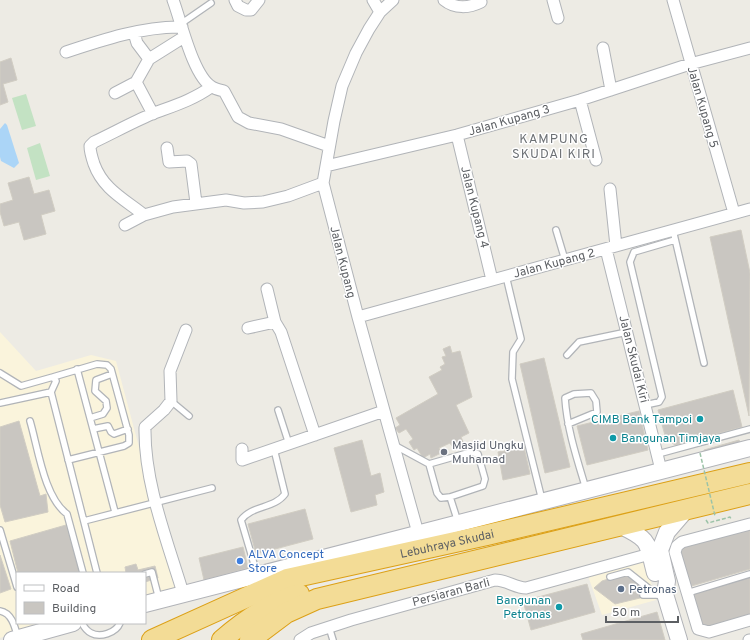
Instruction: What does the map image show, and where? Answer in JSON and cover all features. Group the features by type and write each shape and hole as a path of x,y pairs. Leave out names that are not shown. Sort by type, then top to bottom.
{"highway":[{"name":"Lebuhraya Skudai","path":"152,640 287,579 487,535 750,473"},
{"name":"Lebuhraya Skudai","path":"250,640 286,613 317,599 750,494"},
{"path":"222,640 254,614 285,598 319,587 465,548 487,535"}],"street":[{"path":"173,0 200,73 211,87 224,91 238,117 250,123 281,129 329,146"},
{"path":"235,0 238,6 246,10 251,10 259,0"},
{"path":"373,0 380,12"},
{"name":"Jalan Kupang","path":"393,0 380,12 356,53 342,86 329,146 323,183 358,317 418,533"},
{"path":"444,0 458,7 471,7 481,2"},
{"path":"553,0 558,18"},
{"name":"Jalan Kupang 5","path":"673,0 690,64 734,213"},
{"path":"66,52 134,33 166,27 183,29"},
{"path":"115,93 136,82 149,59 183,29"},
{"path":"134,33 137,43 149,59"},
{"path":"603,48 611,90"},
{"name":"Jalan Kupang 3","path":"326,166 457,135 580,100 690,64 750,48"},
{"path":"136,82 153,114"},
{"path":"144,215 121,200 106,185 96,170 90,146 94,142 153,114 177,106 211,87"},
{"path":"580,100 596,160"},
{"name":"Jalan Kupang 4","path":"457,135 492,280"},
{"path":"167,148 169,162 187,161 191,164 196,203"},
{"path":"124,225 144,215 196,203 226,200 244,203 263,202 288,196 323,183"},
{"name":"Jalan Skudai Kiri","path":"610,189 611,247 627,332 659,462"},
{"name":"Jalan Kupang 2","path":"358,317 611,247 674,235 734,213 750,209"},
{"path":"267,289 275,322 281,332 315,435"},
{"path":"248,328 275,322"},
{"path":"182,594 156,503 144,450 145,427 164,410 170,401 170,371 186,330"},
{"path":"242,449 242,460 384,410"},
{"path":"152,602 586,489 659,462 750,448"},
{"path":"661,594 667,581 660,550 662,542 667,532 686,510"},
{"path":"750,524 682,542 677,546 675,552 698,629 703,632 709,632 750,620"},
{"path":"621,526 643,537 647,544 657,584 679,640"},
{"name":"Persiaran Barli","path":"300,640 311,633 329,627 495,580 503,580 520,588 526,588 650,554"},
{"path":"15,639 69,624"}],"lane":[{"path":"183,29 211,3"},
{"path":"556,230 565,260"},
{"path":"645,405 659,402 662,397 630,262 631,256 634,252 674,235 704,363"},
{"path":"506,276 521,338 513,352 512,379 542,500"},
{"path":"567,356 579,342 627,332"},
{"path":"0,373 21,386 77,369 97,364 106,364 112,374 128,429 130,439 128,445 68,460"},
{"path":"77,369 115,512"},
{"path":"90,418 103,414 107,408 106,401 95,391 96,380 112,374"},
{"path":"53,377 56,381 51,392 97,572"},
{"path":"0,403 51,392"},
{"path":"568,424 597,412 596,401 591,393 574,394 564,398 568,424 573,449 586,489"},
{"path":"170,401 189,416"},
{"path":"278,410 289,444"},
{"path":"30,421 51,496 60,508 67,514 84,572"},
{"path":"93,429 108,426 110,432 114,434 128,429"},
{"path":"659,462 750,429"},
{"path":"394,444 429,464 438,496 441,498 450,497 483,486 485,479 478,454 471,452 429,464"},
{"path":"257,574 241,520 246,513 280,501 285,494 274,450"},
{"path":"84,521 212,488"},
{"path":"450,497 458,522"},
{"path":"0,530 16,583"},
{"path":"604,567 610,578 628,572 661,594"},
{"path":"146,574 152,572 152,602"},
{"path":"687,593 750,574"},
{"path":"643,595 661,594"},
{"path":"0,611 6,612 10,618 15,639"},
{"path":"83,624 87,630 96,635 113,631 119,624"},
{"path":"329,627 332,640"}],"path":[{"path":"700,453 715,516 706,519 708,523 730,517"}],"shaded area":[{"path":"0,332 36,371 91,355 116,361 177,589 146,598 146,572 16,572 16,624 48,624 0,638"},
{"path":"645,561 656,600 602,615 588,576"}],"green space":[{"path":"26,94 36,126 22,130 12,98"},
{"path":"40,143 50,176 36,180 27,148"}],"water":[{"path":"5,123 7,125 19,163 14,168 1,161 0,157 0,129"}],"building":[{"path":"11,58 17,80 3,84 8,102 0,105 0,62"},
{"path":"29,177 34,194 49,190 55,211 41,215 46,234 24,240 19,222 4,226 0,212 0,204 13,200 8,183"},
{"path":"741,230 750,273 749,416 710,237"},
{"path":"450,346 452,353 460,351 472,397 456,405 469,433 461,437 464,444 454,449 450,443 439,448 441,453 431,458 430,454 423,458 417,448 414,450 409,442 413,439 406,429 399,433 395,428 400,425 396,418 438,394 429,377 442,370 440,367 445,364 442,357 446,356 443,349"},
{"path":"544,358 570,467 545,473 520,364"},
{"name":"CIMB Bank Tampoi","path":"733,390 742,427 675,445 666,439 658,410"},
{"name":"Bangunan Timjaya","path":"639,411 648,450 587,465 577,426"},
{"path":"19,421 40,496 46,494 48,512 5,522 0,505 0,427"},
{"path":"362,440 371,476 380,473 384,492 375,495 377,505 351,512 334,448"},
{"path":"739,440 741,445 705,456 704,450"},
{"path":"524,447 530,474 503,480 498,452"},
{"path":"305,509 313,539 256,554 248,524"},
{"path":"66,525 80,572 18,572 10,541"},
{"path":"750,529 750,569 688,587 678,549"},
{"path":"243,547 248,568 204,580 199,558"},
{"path":"0,555 11,589 0,593"},
{"path":"136,564 138,570 155,566 158,578 146,582 146,572 126,572 125,567"},
{"path":"627,573 648,590 640,598 615,604 594,588 602,581"},
{"path":"750,577 750,614 698,629 689,594"},
{"name":"Bangunan Petronas","path":"587,584 595,612 531,630 523,601"},
{"path":"657,612 665,640 583,640 581,634"}],"place":[{"name":"CIMB Bank Tampoi","path":"700,419"},
{"name":"Bangunan Timjaya","path":"613,438"},
{"name":"Masjid Ungku Muhamad","path":"444,452"},
{"name":"ALVA Concept Store","path":"240,561"},
{"name":"Petronas","path":"621,589"},
{"name":"Bangunan Petronas","path":"559,607"}],"district":[{"name":"KAMPUNG SKUDAI KIRI","path":"554,146"}]}
